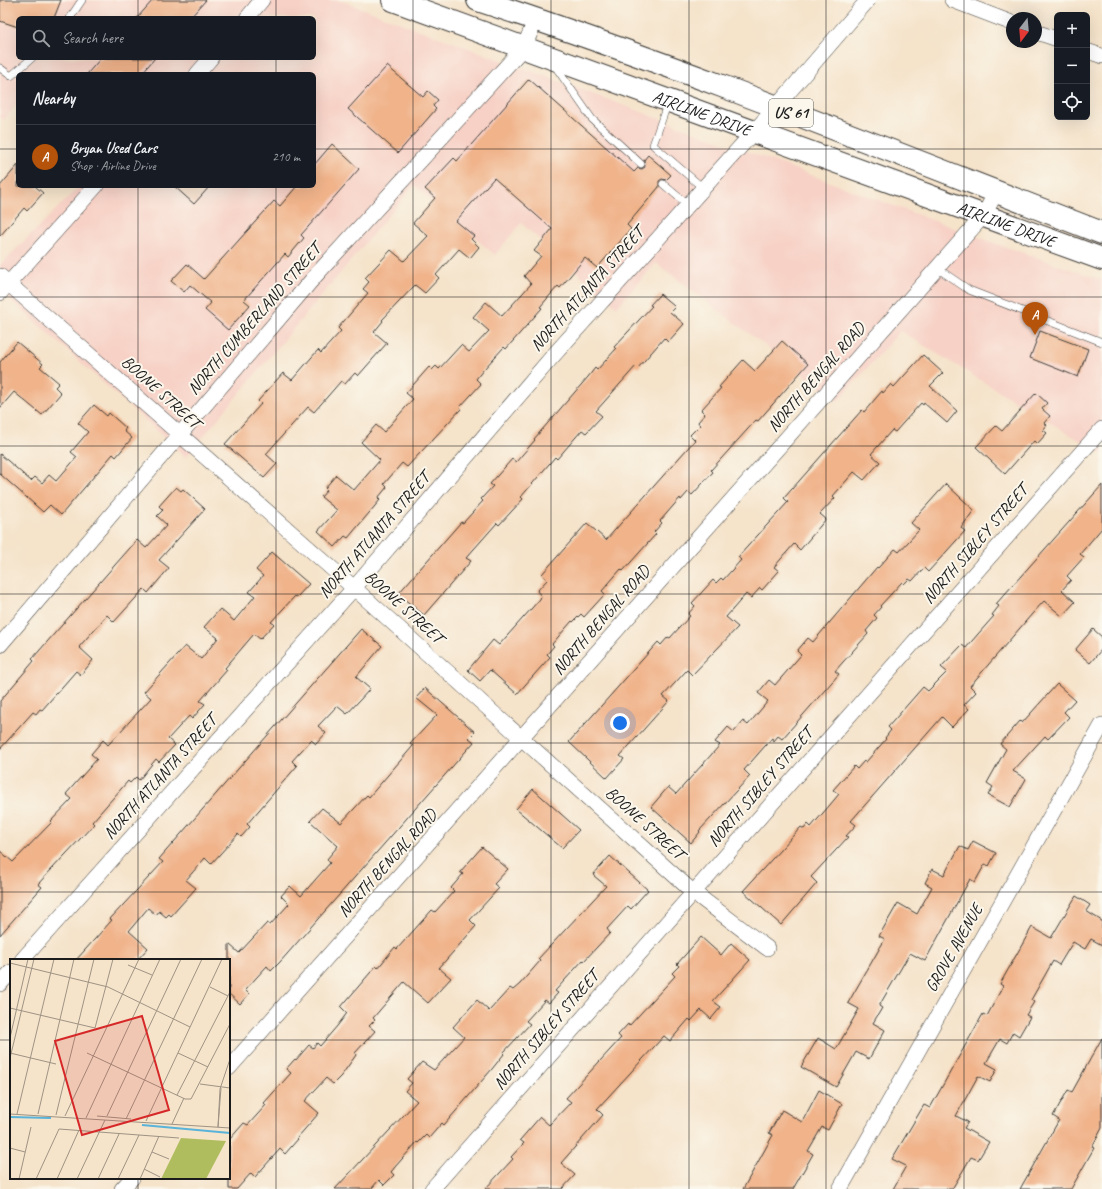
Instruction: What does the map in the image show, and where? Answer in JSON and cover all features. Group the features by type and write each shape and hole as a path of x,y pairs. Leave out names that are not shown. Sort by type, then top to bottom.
{"highway":[{"name":"AIRLINE DRIVE","path":"393,0 1102,259"},
{"name":"AIRLINE DRIVE","path":"478,0 536,19 776,107 1102,233"}],"street":[{"path":"248,16 262,0"},
{"name":"NORTH ATLANTA STREET","path":"23,959 354,588 552,357 754,132 868,0"},
{"path":"952,0 1006,21"},
{"name":"NORTH CUMBERLAND STREET","path":"0,645 317,274 524,47 536,19"},
{"path":"1042,34 1054,39"},
{"path":"1090,52 1102,56"},
{"path":"199,72 209,60"},
{"path":"3,284 94,188"},
{"name":"NORTH BENGAL ROAD","path":"230,1067 522,739 984,215 996,192"},
{"name":"BOONE STREET","path":"3,284 181,435 693,892 767,948"},
{"name":"NORTH SIBLEY STREET","path":"432,1189 1102,429"},
{"name":"GROVE AVENUE","path":"840,1189 1102,725"},
{"path":"0,984 10,973"},
{"path":"122,1189 131,1179"}],"lane":[{"path":"71,16 82,0"},
{"path":"548,56 592,119 641,164"},
{"path":"0,68 11,76 30,60"},
{"path":"669,100 653,145 703,188"},
{"path":"662,184 688,205"},
{"path":"937,268 969,290 1102,342"}],"shaded area":[{"path":"0,0 339,0 994,243 1102,280 1102,454 900,331 838,401 656,263 617,307 521,223 495,255 414,185 186,457 0,290 0,265 78,188 316,188 316,72 16,72 16,105 4,120 0,117"}],"building":[{"path":"0,0 61,0 55,16 16,16 16,26 0,21"},
{"path":"153,0 206,0 192,16 139,16"},
{"path":"99,60 153,60 143,72 89,72"},
{"path":"387,66 423,97 428,91 438,100 433,106 436,109 398,153 348,109"},
{"path":"529,79 634,172 638,168 642,169 645,167 644,160 648,155 671,175 666,180 662,179 659,181 659,187 627,225 631,229 597,268 585,258 560,288 558,286 540,307 542,308 506,349 504,347 476,379 481,384 460,407 461,409 407,467 402,463 384,484 387,487 378,498 380,500 348,538 345,536 335,547 318,531 337,510 321,497 327,490 325,488 336,475 354,490 380,460 361,442 376,425 384,432 413,399 406,393 429,367 432,370 436,366 439,369 461,345 469,352 489,331 473,317 486,302 502,316 531,284 524,276 541,256 534,251 552,229 494,178 456,221 474,236 471,239 479,247 470,258 459,249 436,275 439,278 425,293 415,285 382,320 383,321 374,332 387,343 358,376 355,373 345,384 341,381 314,412 308,407 266,454 277,464 264,478 225,444 261,404 258,401 283,373 292,380 318,350 321,353 341,331 338,328 368,293 363,289 369,282 365,278 391,250 404,261 428,236 413,223 435,198 425,189 454,158 457,161"},
{"path":"332,144 359,169 301,235 304,238 288,257 285,254 244,300 250,305 228,330 205,310 211,303 190,285 184,292 171,281 187,264 204,279 274,201 280,206 295,188 316,188 316,163"},
{"path":"16,167 16,188 37,188 43,193 27,211 24,208 0,236 0,186"},
{"path":"176,188 208,188 194,204"},
{"path":"660,294 675,307 670,312 684,324 668,342 664,338 638,368 636,366 596,411 602,416 586,433 582,430 557,459 555,457 521,497 523,499 499,525 497,523 466,558 471,561 424,615 398,594 461,522 463,523 483,501 481,499 493,486 490,484 512,459 516,462 595,368 597,370 616,349 614,347 652,306 650,305"},
{"path":"1040,331 1088,349 1078,377 1030,358"},
{"path":"782,341 808,364 758,421 756,420 711,470 713,472 692,495 688,492 681,500 680,498 660,521 662,523 654,532 656,534 623,571 621,569 602,591 605,594 584,617 581,614 573,622 572,621 552,644 554,646 547,654 550,657 517,694 490,670 480,681 468,670 493,640 499,645 540,599 541,596 537,591 547,580 542,574 587,523 606,540 695,440 690,435 700,425 698,422 705,414 701,410 721,388 719,387 743,360 755,371"},
{"path":"17,342 43,364 40,367 59,383 55,387 61,393 42,415 14,392 0,408 0,362"},
{"path":"923,355 943,373 930,386 957,411 947,423 924,403 923,405 921,403 895,432 892,430 871,454 880,462 864,480 854,472 833,496 835,498 820,514 826,519 800,550 794,544 774,567 779,571 762,590 760,588 751,598 746,594 726,617 738,627 692,675 687,670 663,696 669,701 620,756 624,759 607,778 569,742 658,642 661,645 668,637 670,638 690,616 688,614 695,606 692,603 713,580 716,583 721,578 723,580 741,560 738,557 788,502 784,498 862,410 864,412 882,391 883,393 891,384 894,387"},
{"path":"1036,393 1047,403 1042,409 1050,416 1044,423 1047,425 1043,430 1047,433 1037,444 1034,441 1005,474 976,447 996,426 1002,431"},
{"path":"94,405 107,416 109,413 126,428 124,431 132,438 116,457 113,454 61,515 50,505 43,512 0,474 0,454 31,481 35,477 42,483 49,475 56,481 77,457 71,452 88,432 78,423"},
{"path":"946,484 974,510 961,528 965,531 928,572 924,568 912,581 909,579 904,584 902,582 880,606 881,607 874,615 877,618 866,631 868,634 835,671 839,674 782,739 778,736 774,741 772,738 744,770 750,776 699,831 700,832 691,843 651,807 668,787 676,794 720,745 715,742 728,727 734,732 743,721 748,725 768,701 758,693 769,680 775,685 801,655 797,651 808,638 813,642 877,567 878,568 895,549 899,552 919,530 911,523"},
{"path":"1102,485 1102,528 1080,554 1084,557 1067,576 1071,580 1062,590 1075,602 1062,616 1044,601 1032,614 970,686 976,692 964,705 969,709 952,727 942,717 851,821 856,825 846,836 848,837 811,877 817,883 781,925 743,891 801,827 804,829 808,824 811,827 839,794 833,790 854,766 857,769 864,761 866,762 886,739 885,738 891,730 888,727 923,687 928,691 947,672 941,667 962,645 966,648 994,616 992,615 999,606 996,604"},
{"path":"176,487 181,491 183,489 205,509 159,560 169,568 148,593 144,589 114,622 107,615 79,647 93,660 81,675 76,671 42,710 40,709 36,714 33,712 0,749 0,701 34,661 32,659 137,540 146,548 167,525 157,516 163,510 159,506"},
{"path":"272,552 309,584 297,597 295,596 271,622 274,624 260,639 254,634 225,668 227,670 200,701 205,704 192,719 189,716 168,739 175,745 159,762 156,759 139,780 136,777 130,783 128,781 92,822 94,824 38,884 42,887 0,935 0,851 13,862 52,822 51,821 72,799 66,794 97,759 91,754 103,740 108,745 151,698 144,692 185,646 201,659 218,638 204,627 220,609 234,621 255,596 249,592 263,576 256,570"},
{"path":"361,629 382,646 356,677 370,689 347,714 337,706 318,726 326,733 316,744 311,740 292,761 297,766 247,824 250,827 241,837 238,834 211,864 205,858 186,880 196,888 171,916 169,914 166,917 159,911 156,915 148,908 129,931 148,948 138,959 77,959 112,920 110,919 163,862 159,859"},
{"path":"1093,629 1102,637 1102,649 1090,663 1075,650"},
{"path":"1057,684 1075,700 1064,712 1069,717 1048,739 1045,736 1013,771 1026,779 1010,807 988,795 993,787 987,783 1006,749 1000,744 1020,721 1022,723"},
{"path":"425,688 475,732 469,738 474,742 280,962 271,971 267,966 245,990 249,994 240,1004 230,995 229,944 239,953 267,923 270,925 289,904 281,896 290,886 301,896 330,863 327,859 338,846 310,821 322,808 341,823 367,795 369,797 413,746 410,744 437,715 416,698"},
{"path":"533,789 579,830 562,848 516,809"},
{"path":"973,841 996,853 989,866 985,864 975,882 970,879 925,961 910,953 879,1006 882,1008 873,1023 885,1030 869,1059 856,1052 836,1087 801,1067 818,1038 836,1049 859,1009 848,1003 885,939 879,936 898,903 917,914 932,887 925,883 932,869 944,875 960,846 968,850"},
{"path":"482,847 508,869 494,884 499,888 470,920 476,926 439,968 451,978 428,1003 404,982 373,1018 375,1020 369,1026 375,1031 355,1053 356,1055 341,1076 333,1084 326,1078 305,1101 319,1113 297,1138 298,1139 285,1154 280,1149 255,1177 251,1173 237,1189 229,1189 230,1139 244,1123 248,1125 266,1105 264,1103 291,1073 286,1069 295,1059 296,1060 309,1045 313,1048 317,1043 320,1046 338,1025 347,1013 341,1007 376,966 378,968 395,947 397,949 432,910 435,912 454,891 451,888 463,874 460,872"},
{"path":"610,856 648,890 631,909 628,906 607,929 610,933 555,991 558,993 549,1003 545,1000 526,1021 530,1024 503,1053 504,1054 492,1069 444,1125 442,1123 429,1138 426,1135 418,1143 417,1142 391,1172 394,1175 384,1185 379,1180 371,1189 335,1189 417,1101 405,1091 412,1083 407,1079 422,1062 434,1070 464,1037 453,1027 477,1000 489,1011 510,988 513,990 520,984 540,961 538,959 606,886 593,875"},
{"path":"1076,896 1090,905 1086,911 1102,921 1102,945 1091,939 1085,949 1073,942 1059,965 1053,961 1031,1000 1034,1002 1026,1015 1030,1017 1019,1036 1013,1032 1007,1043 1000,1039 986,1063 997,1069 990,1082 978,1076 956,1116 968,1122 964,1128 989,1142 978,1160 971,1157 952,1189 893,1189 906,1166 892,1159 924,1105 930,1108 983,1014 987,1016 1003,986 1000,984 1032,927 1051,938"},
{"path":"701,937 721,955 731,943 750,960 713,1001 721,1007 711,1019 701,1010 691,1021 689,1019 670,1041 664,1036 597,1109 603,1115 561,1163 575,1175 562,1189 485,1189 513,1159 511,1157 524,1143 520,1140 540,1117 549,1125 571,1102 566,1098 621,1038 618,1035 628,1024 629,1026 675,976 672,973 679,966 677,964"},
{"path":"1102,1038 1102,1128 1092,1147 1094,1148 1071,1189 1020,1189 1059,1120 1053,1116 1068,1090 1072,1092"},
{"path":"819,1090 842,1104 828,1130 822,1127 808,1151 813,1154 793,1189 743,1189 773,1135 769,1133 782,1110 802,1122"}],"place":[{"name":"Bryan Used Cars","path":"1035,335"}]}
